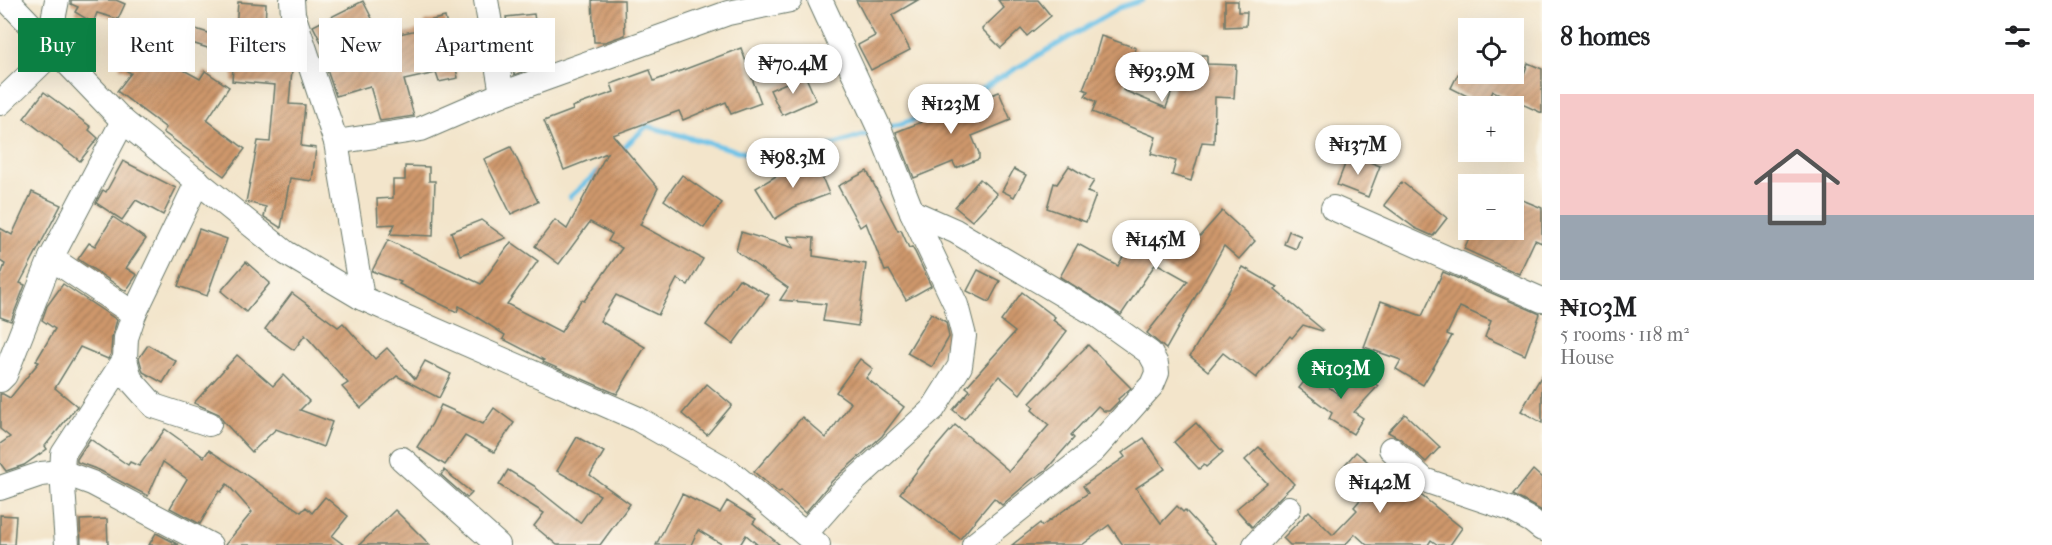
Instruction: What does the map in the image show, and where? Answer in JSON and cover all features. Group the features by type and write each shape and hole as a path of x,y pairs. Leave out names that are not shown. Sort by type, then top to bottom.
{"street":[{"path":"7,0 24,18"},
{"path":"54,18 57,0"},
{"path":"292,0 293,14 336,142 362,298"},
{"path":"486,0 502,94"},
{"path":"336,142 421,129 502,94 728,14 790,0"},
{"path":"75,72 123,121 286,253 362,298 636,418 729,471 812,539 842,492 933,409 960,366 964,336 956,305 912,212 880,130 820,0"},
{"path":"0,103 32,72"},
{"path":"0,380 5,375 51,258 123,121"},
{"path":"198,181 134,315 126,338 125,359 130,379 154,406 209,424"},
{"path":"1333,208 1542,300"},
{"path":"912,212 955,231 1097,315 1150,353 1156,364 1157,373 1152,385 1093,451 974,545"},
{"path":"51,258 134,315"},
{"path":"67,545 63,454 125,359"},
{"path":"1391,449 1424,480 1510,509 1542,529"},
{"path":"402,459 498,545"},
{"path":"0,488 41,474 62,472 92,483 210,545"},
{"path":"1255,545 1289,508"}],"building":[{"path":"71,0 116,0 125,4 118,18 97,13 95,18 85,18 75,12 78,7 71,4"},
{"path":"592,0 624,0 625,35 605,42 594,42"},
{"path":"856,0 918,0 892,15 910,50 871,70 858,45 875,36"},
{"path":"998,0 1038,0 1051,16 1027,36 1021,29 1001,48 982,29 1004,8"},
{"path":"363,1 372,18 329,18"},
{"path":"1225,1 1238,1 1238,12 1247,12 1246,26 1225,27"},
{"path":"238,2 266,4 265,18 237,18"},
{"path":"534,14 535,18 506,18"},
{"path":"319,23 319,38 313,26"},
{"path":"195,29 207,33 207,48 195,44"},
{"path":"414,31 414,72 457,72 458,78 439,82 436,73 404,80 414,116 380,121 370,86 336,96 328,72 402,72 402,33"},
{"path":"1101,36 1136,48 1123,90 1166,108 1179,71 1191,80 1191,55 1207,55 1207,64 1236,65 1234,98 1215,97 1214,143 1202,142 1191,181 1172,175 1176,161 1151,154 1156,137 1092,112 1096,102 1085,96 1088,91 1083,89"},
{"path":"741,48 761,103 731,114 726,102 683,120 679,111 613,135 658,188 640,225 703,259 688,285 677,279 658,315 616,295 600,321 645,347 617,394 543,362 544,360 503,339 505,335 459,306 457,312 399,284 401,282 372,271 388,240 481,284 511,242 538,261 507,304 561,332 581,300 584,301 622,248 608,241 612,234 590,222 559,264 535,246 555,220 567,229 607,153 564,170 544,121 573,110 572,107 614,92 611,84 650,70 654,81"},
{"path":"1528,63 1542,69 1542,113 1524,105 1524,96 1504,96 1493,91 1491,96 1467,96 1451,88 1458,74 1458,84 1524,84 1524,74"},
{"path":"205,71 229,87 207,120 245,149 224,176 163,132 166,128 117,91 131,73 129,72 187,72 200,79"},
{"path":"233,72 292,72 289,104 305,105 301,146 316,148 312,181 290,178 281,228 264,217 266,207 246,202 258,141 270,142 275,85 232,81"},
{"path":"805,75 816,100 782,115 770,90"},
{"path":"44,92 91,127 89,130 98,138 80,161 24,118"},
{"path":"999,92 1011,120 972,136 979,159 956,168 953,162 914,178 896,132"},
{"path":"511,147 538,202 511,214 484,159"},
{"path":"1349,154 1380,166 1368,197 1337,185"},
{"path":"815,160 829,194 794,207 775,219 756,188 776,176"},
{"path":"123,161 176,188 163,215 136,200 122,220 96,203 103,190 106,192"},
{"path":"405,166 429,167 429,181 435,181 433,236 390,234 395,224 378,225 377,199 393,198 393,180 405,180"},
{"path":"1069,166 1094,181 1087,192 1096,195 1086,222 1047,208 1054,183 1057,184"},
{"path":"1014,169 1026,175 1014,197 1002,191"},
{"path":"867,171 898,231 901,230 909,248 912,247 915,252 931,286 906,300 889,270 885,271 866,223 860,227 838,186"},
{"path":"682,175 722,203 704,228 664,200"},
{"path":"980,179 997,194 972,221 955,207"},
{"path":"1402,182 1447,218 1433,236 1415,228 1384,205"},
{"path":"32,192 61,205 20,283 25,285 11,321 0,317 0,278 5,264 0,261 0,228 12,235"},
{"path":"1524,201 1542,208 1542,243 1535,240 1519,274 1464,249 1468,240 1524,240"},
{"path":"1222,211 1255,241 1239,259 1224,246 1166,349 1147,333 1188,281 1156,263 1121,315 1060,277 1078,244 1118,266 1138,229 1187,254 1192,245"},
{"path":"113,217 146,239 126,268 137,275 126,291 78,259 89,243 95,246"},
{"path":"481,220 506,238 460,255 451,232"},
{"path":"199,229 227,239 207,296 178,286"},
{"path":"1289,231 1301,236 1296,249 1284,244"},
{"path":"741,232 794,248 787,236 814,238 813,256 866,264 858,326 823,321 826,304 780,300 788,288 736,251"},
{"path":"246,262 270,283 246,312 221,291"},
{"path":"1243,267 1278,287 1275,290 1323,330 1303,325 1292,338 1290,336 1256,378 1223,353 1208,371 1190,356"},
{"path":"978,270 1000,281 989,302 967,291"},
{"path":"1443,272 1540,314 1525,355 1485,337 1491,321 1460,307 1447,334 1452,336 1423,385 1396,369 1401,360 1364,347 1381,301 1422,316"},
{"path":"739,279 769,295 733,344 706,325"},
{"path":"63,284 117,320 112,337 111,354 108,359 80,347 55,388 77,406 45,446 47,449 24,465 6,471 0,463 0,444 10,437 0,429 0,394 10,398 39,362 36,361 55,329 42,320 47,306"},
{"path":"1022,292 1055,317 1053,320 1067,331 1020,394 999,376 964,419 953,410 970,390 966,387 1015,332 1001,321"},
{"path":"292,293 338,327 343,323 375,359 387,348 415,379 425,361 451,374 439,398 397,376 361,408 342,387 348,383 305,335 294,350 265,329"},
{"path":"931,313 946,322 949,337 932,367 907,353"},
{"path":"148,345 176,361 163,383 143,372 139,358"},
{"path":"1088,345 1131,388 1109,411 1104,411 1098,406 1071,435 1074,438 1046,470 1002,505 994,498 960,539 900,493 955,425 1009,471 1049,425 1032,410 1034,407 1030,403"},
{"path":"237,355 273,386 283,375 309,401 300,410 332,422 323,447 276,429 252,452 219,414 194,403"},
{"path":"860,359 873,369 866,378 904,407 882,436 832,481 805,513 781,491 779,493 754,472 802,417 826,438 851,403 836,392"},
{"path":"1362,372 1378,386 1354,412 1363,418 1353,434 1329,419 1332,413 1299,388 1310,374 1341,396"},
{"path":"1542,375 1542,423 1521,411"},
{"path":"707,384 732,405 707,435 682,414"},
{"path":"441,405 483,424 494,408 514,423 494,452 465,436 445,465 417,447"},
{"path":"1405,414 1440,447 1426,462 1401,439 1388,432"},
{"path":"1196,423 1223,452 1206,467 1204,465 1199,469 1174,442"},
{"path":"165,429 204,457 209,450 301,512 306,507 312,513 325,497 348,516 332,536 344,545 225,545 252,512 227,484 221,492 219,491 200,524 170,508 187,479 163,462 148,496 99,470 77,462 90,439 128,465 130,462 139,466"},
{"path":"577,437 604,452 590,475 630,504 600,545 557,545 534,526 544,513 499,485 508,470 536,487 580,523 600,495 557,471"},
{"path":"1144,438 1165,469 1136,488 1161,523 1177,506 1183,512 1185,510 1217,545 1123,545 1109,525 1082,545 1012,545 1040,523 1042,526 1088,493 1083,486 1125,457 1122,453"},
{"path":"1259,447 1294,484 1252,527 1236,509 1267,483 1245,460"},
{"path":"1356,452 1383,474 1388,469 1462,528 1450,545 1438,545 1431,540 1428,545 1367,545 1355,534 1345,545 1290,545 1283,538 1309,511 1333,535 1357,510 1354,507 1365,494 1344,476 1346,474 1341,469"},
{"path":"444,470 472,493 467,498 441,475"},
{"path":"1533,470 1542,478 1542,511 1513,495"},
{"path":"682,494 720,513 727,501 756,519 753,523 780,545 758,545 746,535 740,545 723,545 698,530 691,545 656,545"},
{"path":"395,510 430,545 359,545"},
{"path":"0,515 16,516 14,545 0,545"},
{"path":"107,519 108,545 81,545 80,520"},
{"path":"156,533 179,545 149,545"}],"waterway":[{"path":"885,129 947,109 1121,7 1143,0"},
{"path":"620,151 647,126 778,162 873,132"},
{"path":"570,197 602,168"}]}
